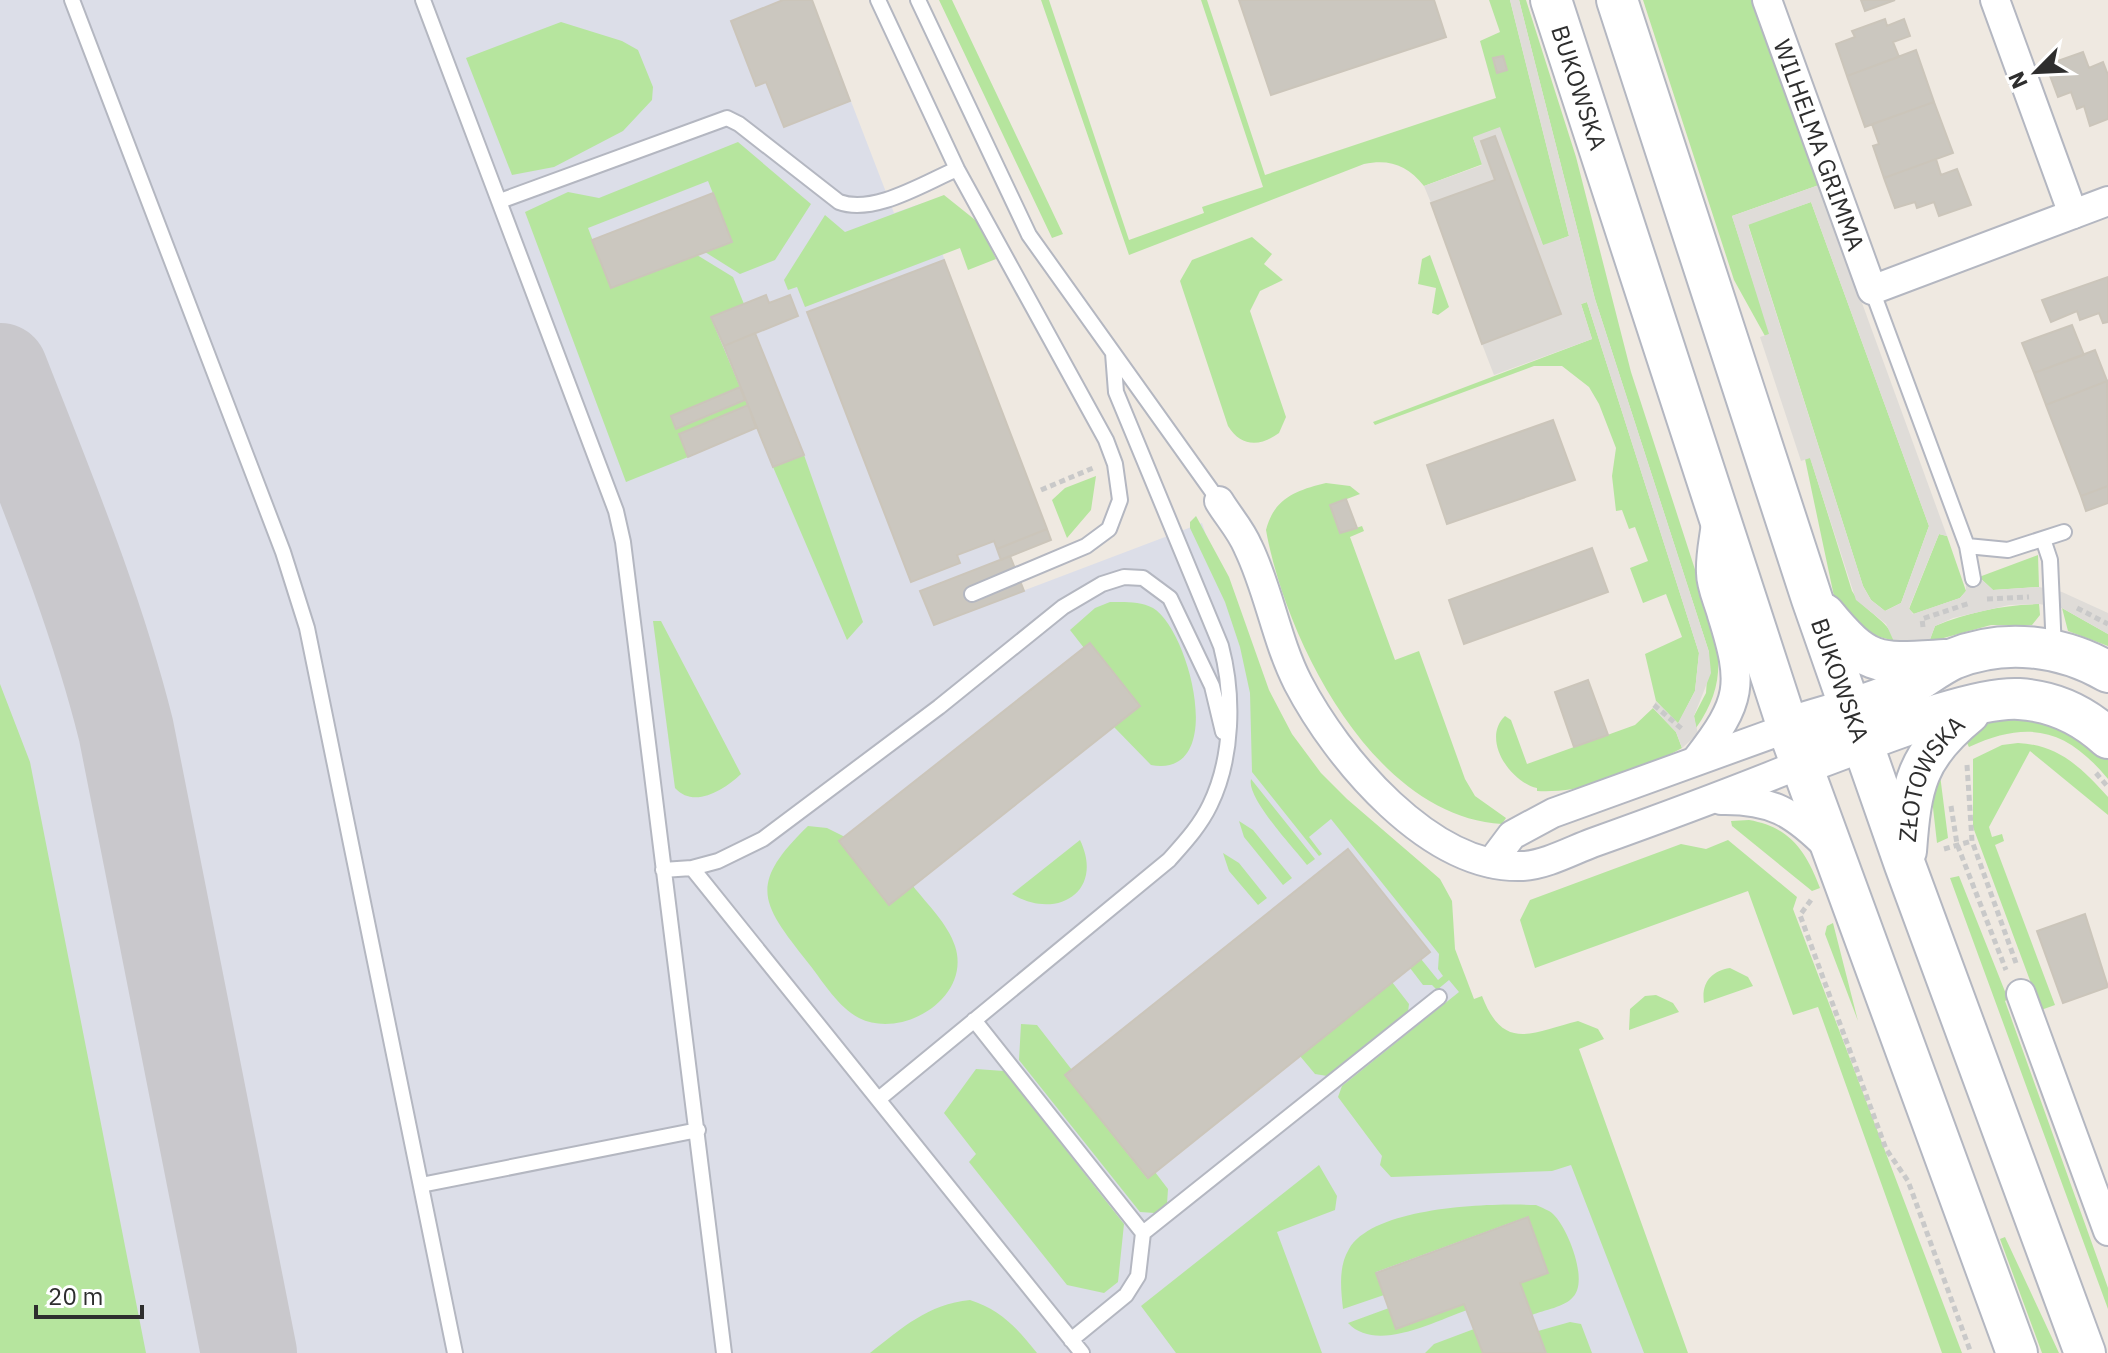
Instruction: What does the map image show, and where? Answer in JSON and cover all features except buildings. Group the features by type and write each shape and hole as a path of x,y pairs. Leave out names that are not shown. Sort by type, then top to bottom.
{"main road":[{"name":"BUKOWSKA","path":"1551,0 1795,746 2017,1353"},
{"name":"BUKOWSKA","path":"1617,0 1812,599 1856,725 1921,859 2085,1353"},
{"name":"ZŁOTOWSKA","path":"1812,599 1848,644 1868,658 1893,663 1953,660 2011,647 2054,650 2108,672"},
{"name":"ZŁOTOWSKA","path":"1856,725 1905,688 1953,660"},
{"name":"ZŁOTOWSKA","path":"1795,746 1856,725 2020,699 2045,703 2077,714 2098,752"},
{"name":"ZŁOTOWSKA","path":"1921,859 1910,803 1916,775 1928,752 1978,705"}],"street":[{"name":"WILHELMA GRIMMA","path":"1767,0 1872,290"},
{"path":"1995,0 2073,214"},
{"path":"1872,290 2108,201"},
{"path":"1219,501 1252,556 1296,678 1318,719 1369,782 1424,830 1455,850 1491,863 1524,866 1712,800 1795,746"},
{"path":"1697,759 1733,702 1738,681 1737,663 1710,576 1717,514"},
{"path":"1491,863 1512,835 1529,824 1697,759 1795,746"},
{"path":"1712,800 1746,799 1771,805 1800,820 1833,852"},
{"path":"2021,994 2108,1231"}],"lane":[{"path":"72,0 283,552 307,628 455,1353"},
{"path":"423,0 616,511 623,542 724,1353"},
{"path":"878,0 957,169 1106,440 1115,464 1120,500 1114,519 1100,538 972,594"},
{"path":"918,0 1029,235 1219,501"},
{"path":"500,201 727,118 839,202 853,207 889,198 957,169"},
{"path":"1872,290 1967,546 1973,579"},
{"path":"880,1098 1169,860 1193,834 1210,805 1220,776 1230,707 1228,673 1221,646 1116,392 1113,353"},
{"path":"1967,546 2008,550 2064,532"},
{"path":"2043,539 2050,560 2054,650"},
{"path":"663,870 692,868 718,861 763,839 939,707 1063,607 1091,589 1124,577 1143,578 1170,598 1212,686 1225,741"},
{"path":"692,868 1082,1353"},
{"path":"1071,1340 1126,1295 1138,1276 1143,1233 1439,997"},
{"path":"974,1020 1143,1233"},
{"path":"421,1185 698,1130"}],"path":[{"path":"1041,490 1094,468"},
{"path":"1922,619 1980,600 2038,596"},
{"path":"2073,606 2108,624"},
{"path":"1654,705 1677,728 1687,730"},
{"path":"2098,752 2108,787"},
{"path":"1958,763 1965,758 1972,841 2023,982 2021,994"},
{"path":"1951,796 1951,825 1957,844 2012,986 2021,994"},
{"path":"1921,859 1972,841"},
{"path":"1817,898 1806,902 1800,915 1886,1149 1908,1181 1971,1353"}],"shaded area":[{"path":"0,0 812,0 894,213 923,203 1051,540 965,574 978,608 1202,523 1265,714 1448,949 1524,1166 1595,1139 1671,1353 0,1353"},
{"path":"1510,0 1519,0 1595,299 1709,652 1711,673 1694,716 1698,734 1682,748 1676,732 1653,708 1656,701 1678,723 1695,691 1699,653 1587,302 1581,304 1592,339 1494,375 1482,344 1561,314 1495,136 1481,141 1495,180 1431,203 1424,186 1482,165 1473,137 1500,127 1543,245 1569,236"},
{"path":"1819,185 1947,536 1939,534 1909,608 1913,614 1960,598 1966,591 1966,582 1979,577 1993,590 2039,587 2062,592 2108,613 2108,634 2062,608 2039,604 2009,605 1953,618 1935,626 1929,642 1896,646 1886,624 1856,600 1810,458 1801,461 1760,337 1769,334 1732,216","holes":["1811,202 1929,526 1901,603 1885,611 1871,600 1863,586 1748,225"]}],"green space":[{"path":"939,0 952,0 1063,234 1052,238"},
{"path":"1041,0 1049,0 1129,240 1204,213 1202,207 1263,187 1201,0 1207,0 1265,175 1496,98 1480,41 1500,32 1489,0 1510,0 1569,236 1543,246 1499,128 1473,138 1483,164 1424,186 1397,165 1382,162 1364,164 1129,255"},
{"path":"1519,0 1526,0 1576,157 1631,372 1713,625 1718,653 1717,679 1710,703 1696,728 1694,716 1706,693 1709,652 1595,299"},
{"path":"1643,0 1752,0 1819,185 1732,216 1770,334 1765,336 1734,280"},
{"path":"561,22 622,41 638,50 653,87 652,100 623,131 554,167 512,175 466,58"},
{"path":"738,142 811,204 775,260 740,274 705,252 732,241 708,181 588,228 611,288 697,255 733,277 744,304 711,318 740,387 671,416 677,428 745,400 748,405 679,434 688,457 626,482 525,212 568,192 599,198"},
{"path":"944,195 979,223 996,259 968,270 960,248 805,307 797,287 788,290 784,280 825,215 845,232"},
{"path":"1811,202 1929,526 1901,603 1885,611 1871,600 1863,586 1748,224"},
{"path":"1252,237 1272,254 1264,264 1283,280 1260,291 1250,311 1286,417 1279,433 1265,441 1251,443 1239,438 1228,426 1180,281 1192,260"},
{"path":"1430,255 1449,307 1438,315 1432,313 1436,288 1418,284 1422,259"},
{"path":"1587,302 1699,653 1695,691 1678,724 1656,701 1645,654 1682,637 1666,594 1643,603 1630,568 1648,561 1635,527 1629,529 1622,510 1616,511 1612,476 1616,448 1589,387 1562,366 1534,366 1375,425 1373,422 1592,339 1581,304"},
{"path":"804,455 863,622 847,640 773,467"},
{"path":"1810,457 1852,591 1887,627 1895,641 1868,634 1835,601 1805,459"},
{"path":"1096,476 1091,510 1067,538 1052,500 1065,488"},
{"path":"1326,483 1350,486 1360,494 1331,505 1341,533 1362,526 1364,531 1350,537 1395,660 1419,651 1465,779 1475,796 1506,818 1502,824 1456,814 1414,791 1376,757 1344,716 1316,670 1293,622 1266,530 1275,510 1288,497"},
{"path":"1196,516 1229,577 1269,690 1292,734 1321,773 1347,799 1440,879 1452,901 1455,949 1474,999 1482,996 1500,1026 1510,1032 1534,1033 1578,1021 1598,1029 1604,1039 1579,1049 1688,1353 1644,1353 1571,1165 1552,1171 1391,1177 1380,1165 1382,1156 1338,1097 1342,1086 1459,992 1449,980 1437,990 1432,985 1423,985 1410,968 1421,959 1438,980 1443,976 1438,969 1439,954 1331,819 1309,837 1322,854 1319,856 1252,772 1250,693 1240,647 1225,602 1190,528 1190,522"},
{"path":"1939,534 1947,536 1966,591 1960,598 1914,614 1909,609"},
{"path":"2038,555 2039,587 1993,590 1979,577"},
{"path":"1110,602 1138,603 1153,608 1166,621 1179,643 1195,700 1195,727 1189,749 1175,763 1151,765 1114,727 1140,706 1090,643 1084,648 1070,630 1095,608"},
{"path":"2039,604 2040,615 2032,625 1991,625 1929,642 1935,626 1948,621 1986,610"},
{"path":"2062,608 2108,634 2108,646 2068,631"},
{"path":"653,621 661,621 741,774 709,795 691,797 675,788"},
{"path":"0,684 30,762 146,1353 0,1353"},
{"path":"1653,708 1676,732 1682,748 1630,773 1593,785 1537,791 1509,769 1497,747 1498,725 1505,716 1511,720 1527,764 1635,725"},
{"path":"2016,716 2048,720 2102,752 2108,759 2108,779 2077,749 2045,734 2010,733 1969,747 1964,737 1991,722"},
{"path":"2018,743 2058,753 2089,777 2108,797 2108,815 2030,751 1989,827 1992,837 2002,834 2004,841 1995,845 2055,1005 2041,1010 1973,827 1973,759 2002,745"},
{"path":"1940,775 1948,838 1937,843 1932,799"},
{"path":"1251,779 1315,859 1307,865 1263,810 1251,787"},
{"path":"1749,820 1775,828 1795,843 1809,863 1820,888 1812,891 1732,826 1731,821"},
{"path":"1239,821 1253,830 1292,878 1283,885 1244,837"},
{"path":"808,826 827,828 845,837 889,904 913,886 942,922 955,946 958,965 953,982 930,1010 913,1019 895,1023 876,1023 859,1018 844,1008 780,926 768,895 769,880 775,864"},
{"path":"1080,840 1086,858 1086,874 1081,887 1072,897 1045,904 1029,902 1012,894"},
{"path":"1728,840 1797,897 1793,909 1962,1353 1942,1353 1818,1007 1793,1015 1748,891 1535,968 1520,920 1530,900 1681,844 1706,849"},
{"path":"1223,853 1239,863 1267,898 1258,905 1229,871"},
{"path":"1959,876 2008,999 2005,1001 2108,1288 2108,1309 1950,878"},
{"path":"1833,923 1858,1021 1825,934 1827,926"},
{"path":"1730,968 1748,977 1753,986 1704,1003 1704,990 1709,979"},
{"path":"1392,982 1409,1004 1408,1012 1327,1076 1315,1074 1300,1056"},
{"path":"1656,995 1673,1003 1679,1012 1629,1030 1630,1009 1645,996"},
{"path":"1021,1024 1037,1025 1072,1070 1066,1076 1147,1178 1155,1172 1168,1189 1167,1204 1155,1213 1140,1212 1019,1060"},
{"path":"976,1069 1004,1071 1124,1224 1118,1282 1104,1293 1067,1285 969,1162 976,1154 944,1113"},
{"path":"1319,1165 1337,1196 1335,1210 1277,1232 1322,1353 1176,1353 1141,1306"},
{"path":"1536,1205 1559,1221 1575,1255 1579,1279 1577,1289 1565,1303 1532,1315 1520,1283 1527,1217 1376,1272 1384,1295 1343,1309 1341,1279 1349,1249 1362,1235 1382,1224 1435,1210"},
{"path":"2005,1237 2059,1353 2042,1353 2000,1239"},
{"path":"970,1300 1008,1321 1037,1353 870,1353 928,1312"},
{"path":"1464,1304 1467,1310 1422,1327 1389,1335 1360,1332 1348,1323 1389,1308 1396,1328"},
{"path":"1570,1322 1581,1324 1592,1353 1546,1353 1538,1331"},
{"path":"1474,1329 1483,1353 1425,1353 1434,1344"}],"taxiway":[{"path":"0,371 85,593 126,730 249,1353"}]}
